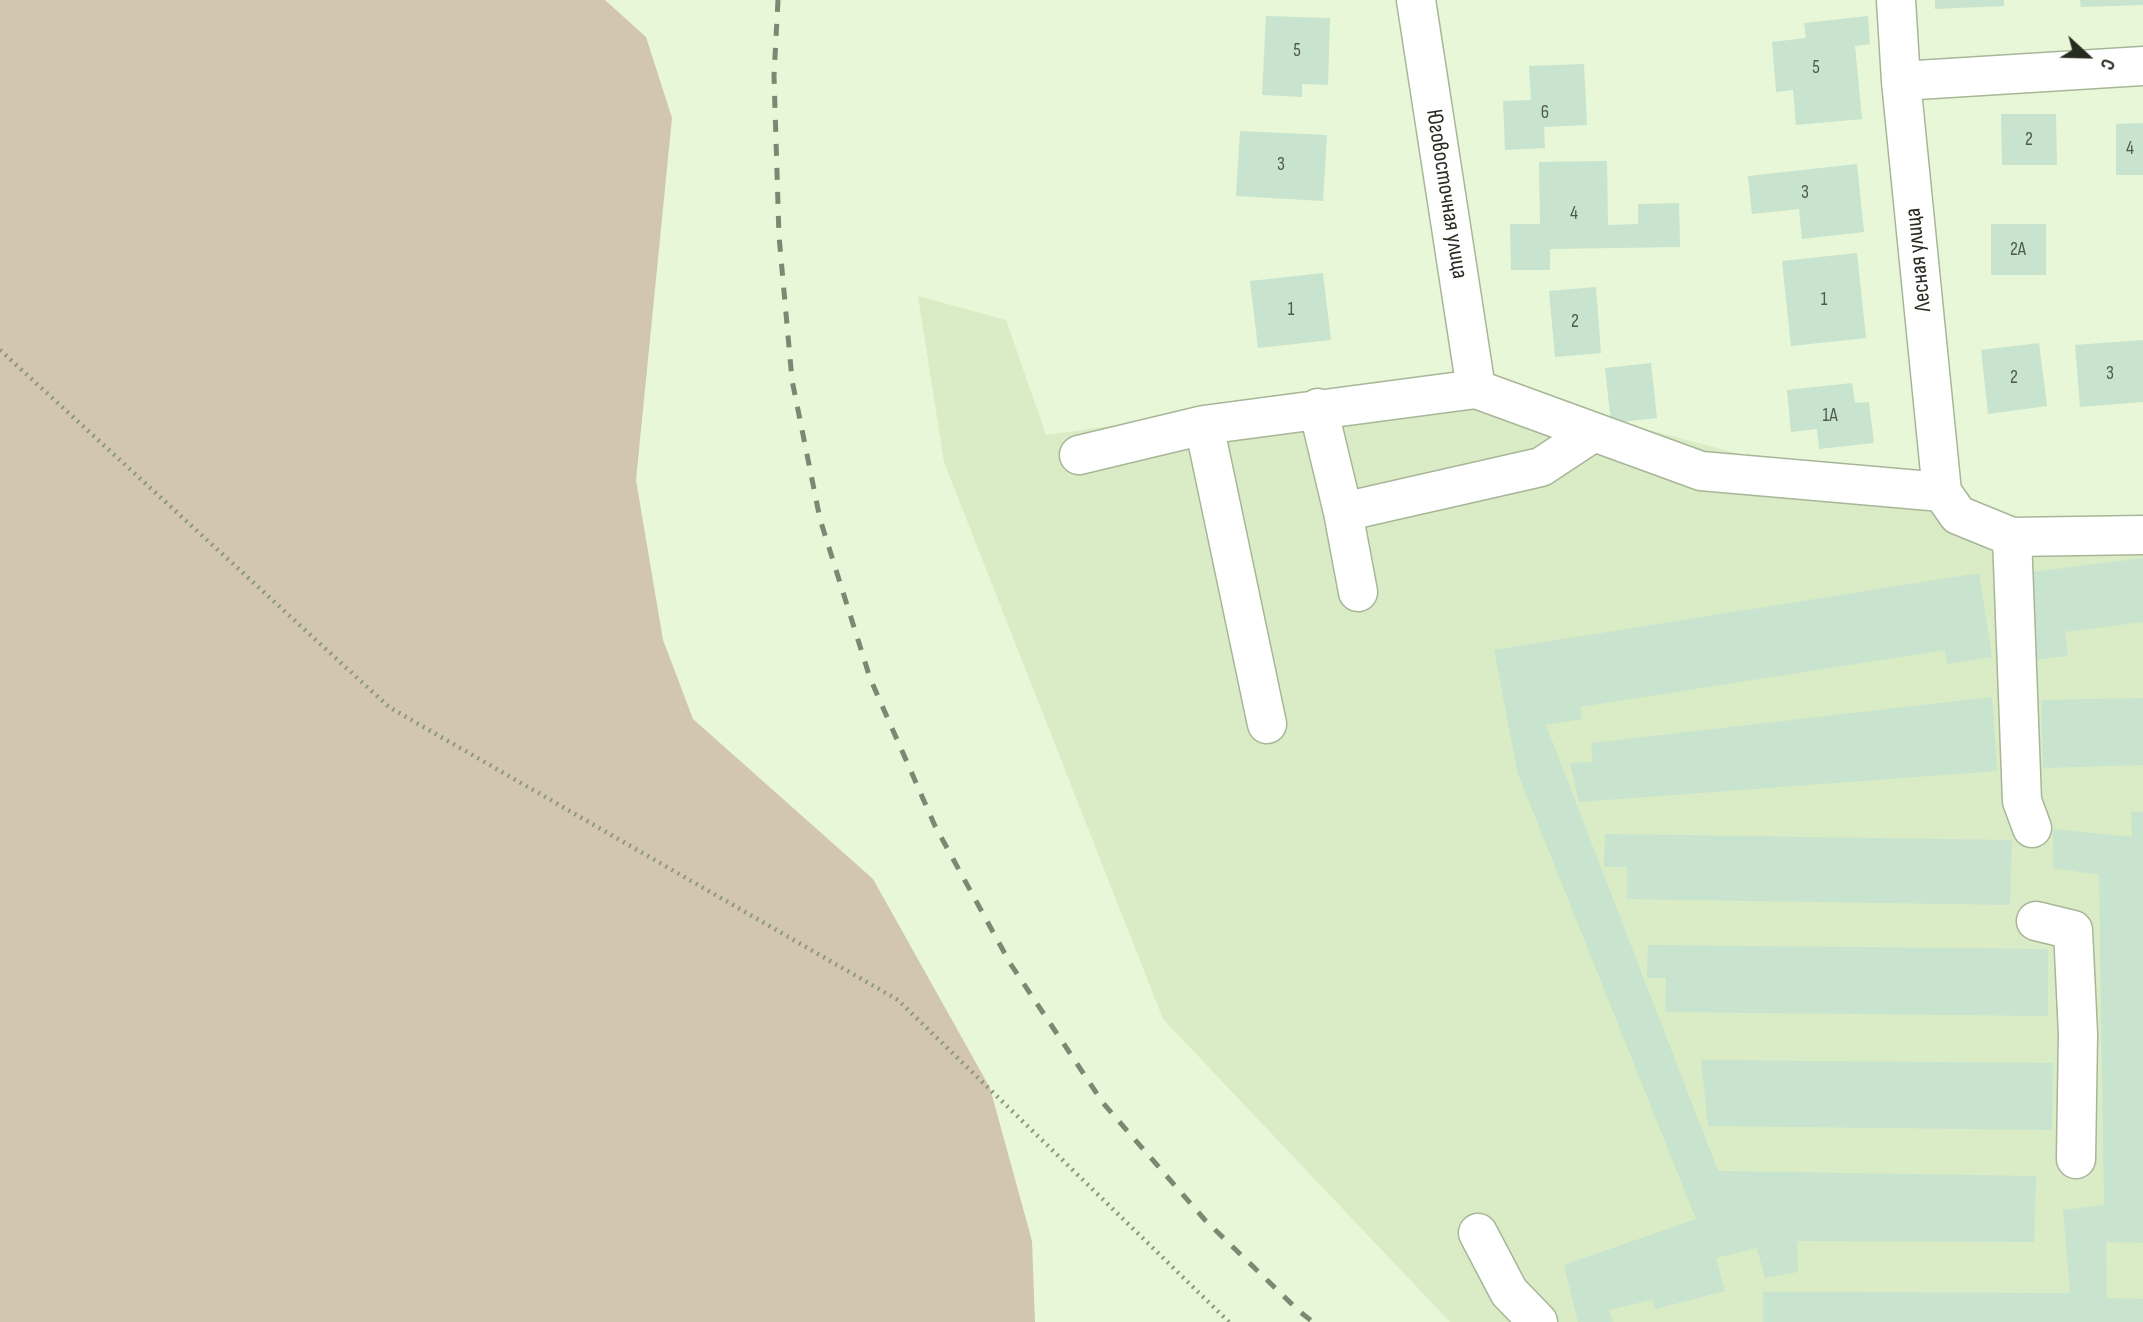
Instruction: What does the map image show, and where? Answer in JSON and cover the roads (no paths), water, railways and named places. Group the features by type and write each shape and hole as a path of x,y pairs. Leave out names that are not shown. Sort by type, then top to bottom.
{"street":[{"name":"Юговосточная улица","path":"1416,0 1476,389"},
{"name":"Лесная улица","path":"1896,0 1901,81 1950,504"},
{"path":"1901,81 2143,66"},
{"path":"1079,455 1203,425 1476,389 1701,471 1950,504 2012,537 2143,535"},
{"path":"1318,408 1343,512 1358,592"},
{"path":"1203,425 1267,724"},
{"path":"1343,512 1541,467 1594,432"},
{"path":"2012,537 2022,801 2032,828"},
{"path":"2036,921 2073,930 2078,1034 2076,1159"},
{"path":"1478,1233 1508,1292 1538,1322"}],"railway":[{"path":"778,0 774,76 779,236 792,380 820,519 870,678 935,826 1010,963 1103,1103 1205,1220 1313,1322"}]}
